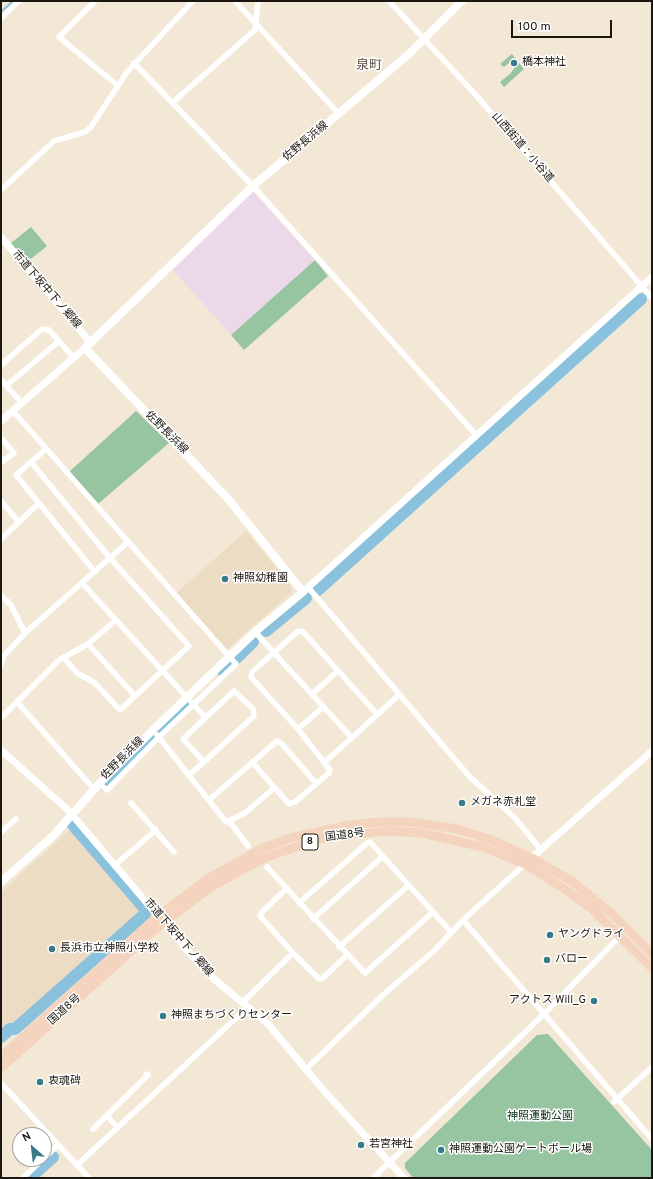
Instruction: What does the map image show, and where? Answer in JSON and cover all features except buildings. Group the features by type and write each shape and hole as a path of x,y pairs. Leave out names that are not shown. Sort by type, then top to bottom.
{"highway":[{"name":"国道8号","path":"1,1057 207,879 263,848 290,838 349,824 412,822 457,829 481,836 529,861 556,871 591,897 639,940 652,954"},
{"name":"国道8号","path":"529,861 592,909 652,968"},
{"name":"国道8号","path":"1,1068 161,919"}],"main road":[{"name":"佐野長浜線","path":"1,882 54,835 100,787 232,660 255,632 305,590 229,500 88,345 253,186 409,54 462,1"}],"street":[{"path":"1,18 19,1"},
{"path":"1,190 54,141 85,132 91,127 117,85 134,63 161,38 193,1"},
{"path":"235,1 339,114"},
{"path":"172,103 255,30 258,1"},
{"name":"山西街道：小谷道","path":"389,1 424,38 652,298"},
{"path":"93,2 60,36 117,85"},
{"path":"134,63 253,186 476,435"},
{"name":"市道下坂中下ノ郷線","path":"1,237 88,345"},
{"path":"540,850 515,818 469,776 305,590 652,277"},
{"path":"1,364 42,329 49,330 74,358"},
{"path":"6,386 59,342"},
{"path":"1,421 88,345"},
{"path":"1,380 22,403"},
{"path":"13,411 45,450 232,660"},
{"path":"1,438 14,453 3,461 1,458"},
{"path":"45,450 16,475 95,572"},
{"path":"31,462 110,558 189,646 120,710 95,683 77,672 64,658"},
{"path":"1,501 19,522"},
{"path":"1,539 39,503"},
{"path":"1,664 3,654 128,542"},
{"path":"82,583 205,718"},
{"path":"1,594 11,605 25,633"},
{"path":"1,718 59,660 88,644 116,620"},
{"path":"252,762 287,803 292,804 329,773 330,770 325,762 298,729 251,677 252,672 297,632 302,631 378,714"},
{"path":"255,632 352,738"},
{"path":"88,644 135,696"},
{"path":"312,694 338,671"},
{"path":"189,775 204,762 252,718 255,714 253,709 234,691 183,739 204,762"},
{"path":"325,762 399,695"},
{"path":"18,702 100,787"},
{"path":"298,729 323,707"},
{"path":"156,734 226,822 229,821 248,846"},
{"path":"209,800 277,741 281,743 316,783"},
{"name":"市道下坂中下ノ郷線","path":"1,750 72,815 192,956 214,979 268,1024 306,1069 404,1178"},
{"path":"306,1069 384,994 435,950 464,920 540,850 652,751"},
{"path":"229,821 245,813 274,788"},
{"path":"131,803 174,852"},
{"path":"1,832 16,819"},
{"path":"115,865 156,830"},
{"path":"299,903 370,842 452,932"},
{"path":"313,919 383,856"},
{"path":"267,867 313,919 365,973 433,912"},
{"path":"339,947 409,885"},
{"path":"286,889 261,913 260,916 293,953 319,979 323,978 347,955"},
{"path":"464,920 616,1100 652,1139"},
{"path":"373,1178 544,1014 620,936"},
{"path":"77,1165 118,1128 245,1005 293,953"},
{"path":"616,1100 652,1067"},
{"path":"93,1129 148,1075 146,1074"},
{"path":"1,1083 89,1178"},
{"path":"107,1116 118,1128"},
{"path":"23,1178 58,1145"}],"shaded area":[{"path":"253,192 315,260 231,335 173,270"},
{"path":"246,531 291,586 292,592 226,650 176,593"},
{"name":"長浜市立神照小学校","path":"71,829 144,910 143,914 63,985 65,988 20,1027 17,1025 14,1027 9,1027 1,1035 1,892"}],"green space":[{"path":"512,54 524,69 504,87 500,82 511,73 517,64 513,60 504,67 500,64"},
{"path":"31,227 47,246 27,262 11,243"},
{"path":"315,260 328,276 244,350 231,335"},
{"path":"136,411 169,443 98,504 69,472"},
{"name":"神照運動公園","path":"548,1034 652,1150 652,1178 413,1178 405,1168 405,1163 537,1035"}],"waterway":[{"path":"1,12 13,1"},
{"path":"318,590 641,299"},
{"path":"266,631 306,598"},
{"path":"223,671 253,642"},
{"path":"105,785 185,707"},
{"path":"1,1037 10,1029 15,1029 145,914 146,910 73,825"},
{"path":"30,1178 53,1157"}],"place":[{"name":"橋本神社","path":"514,63"},
{"name":"神照幼稚園","path":"225,579"},
{"name":"メガネ赤札堂","path":"462,803"},
{"name":"ヤングドライ","path":"550,935"},
{"name":"長浜市立神照小学校","path":"52,949"},
{"name":"バロー","path":"547,960"},
{"name":"アクトス Will_G","path":"594,1001"},
{"name":"神照まちづくりセンター","path":"163,1016"},
{"name":"衷魂碑","path":"40,1082"},
{"name":"若宮神社","path":"361,1145"},
{"name":"神照運動公園ゲートボール場","path":"441,1150"}],"district":[{"name":"泉町","path":"369,66"}]}
